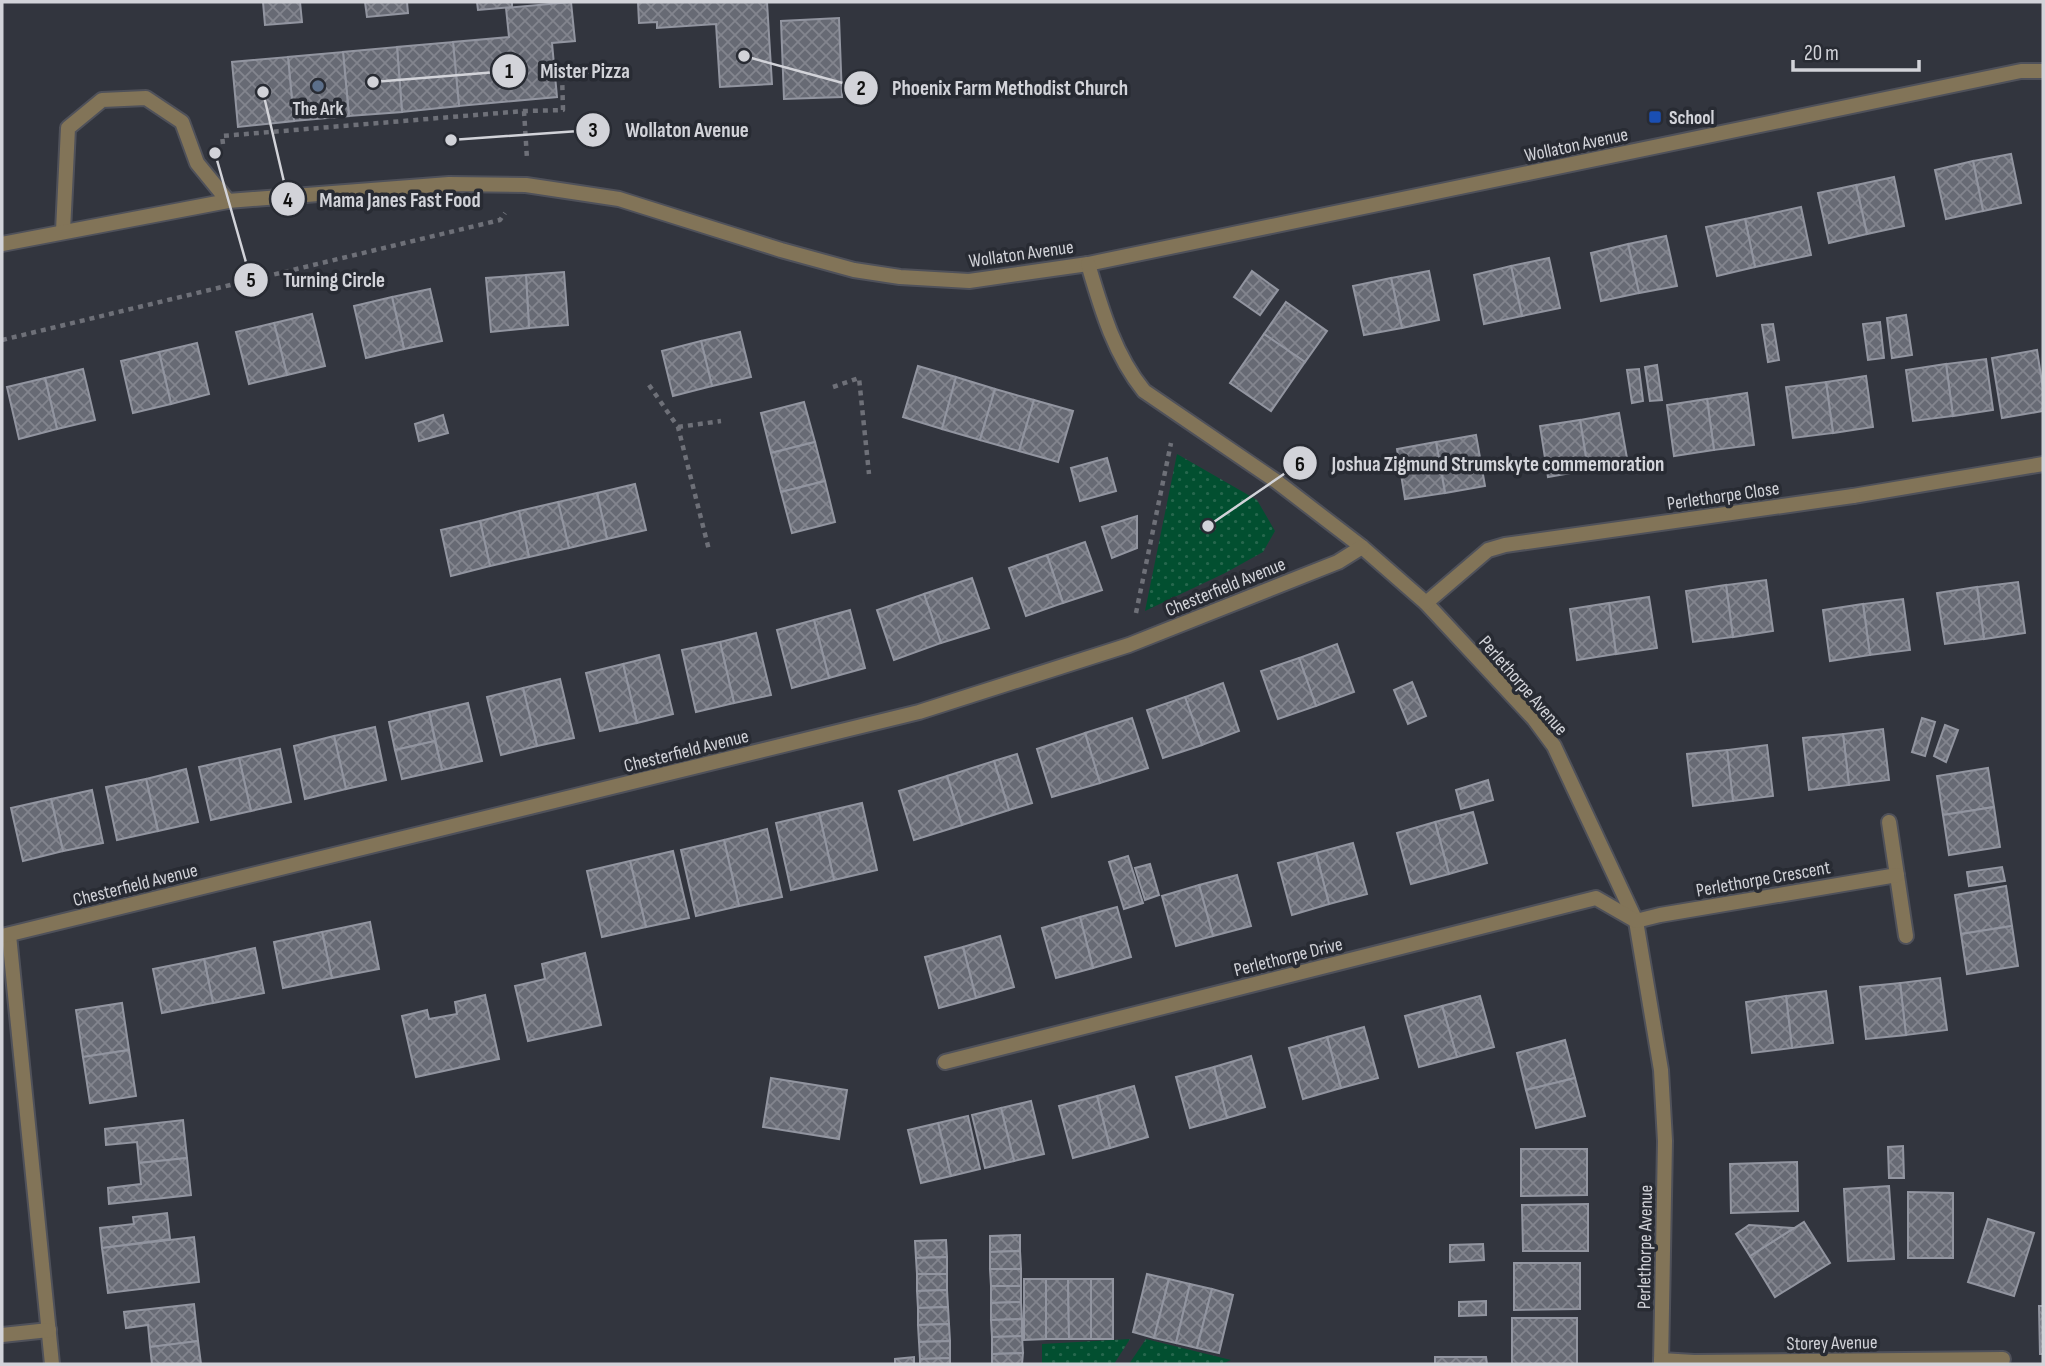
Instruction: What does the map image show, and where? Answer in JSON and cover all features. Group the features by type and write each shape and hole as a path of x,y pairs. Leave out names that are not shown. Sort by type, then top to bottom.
{"street":[{"name":"Wollaton Avenue","path":"2,244 228,201 449,184 526,185 619,199 853,270 900,278 969,281 1087,264 2021,71 2043,71"},
{"path":"63,231 68,128 102,100 146,98 182,122 197,163 228,201"},
{"name":"Perlethorpe Avenue","path":"1087,264 1117,350 1128,372 1143,391 1276,481 1362,547 1426,603 1534,719 1554,746 1636,921 1663,1094 1665,1141 1661,1362"},
{"name":"Perlethorpe Close","path":"1426,603 1488,551 1505,545 1853,496 2043,464"},
{"name":"Chesterfield Avenue","path":"5,936 919,712 1129,645 1338,562 1362,547"},
{"path":"1889,822 1906,936"},
{"name":"Perlethorpe Crescent","path":"1636,921 1897,875"},
{"name":"Perlethorpe Drive","path":"945,1062 1596,898 1636,921"},
{"path":"5,936 52,1364"},
{"path":"2,1335 49,1330"},
{"name":"Storey Avenue","path":"1661,1362 2003,1360"}],"path":[{"path":"197,163 223,157 222,136 564,110 562,73 617,70"},
{"path":"524,111 527,149"},
{"path":"2,340 500,220 526,185"},
{"path":"833,387 859,378 869,474"},
{"path":"649,385 678,427 709,550"},
{"path":"678,427 721,421"},
{"path":"1129,645 1170,451"}],"green space":[{"path":"1177,454 1257,500 1275,531 1263,552 1145,611"},
{"path":"1130,1339 1114,1364 1042,1364 1042,1344"},
{"path":"1146,1339 1231,1360 1222,1364 1129,1364"}],"building":[{"path":"263,2 300,2 302,22 265,25"},
{"path":"365,2 407,2 408,13 367,17"},
{"path":"477,2 512,2 512,7 478,10"},
{"path":"571,2 575,41 552,43 557,97 459,106 453,42 509,37 506,8"},
{"path":"638,2 767,2 772,84 720,87 716,24 657,28 657,22 639,23"},
{"path":"839,18 842,97 784,99 781,21"},
{"path":"453,42 459,106 402,112 397,47"},
{"path":"397,47 402,112 349,116 343,52"},
{"name":"The Ark","path":"343,52 349,116 294,121 288,57"},
{"path":"288,57 294,121 238,127 232,62"},
{"path":"2011,154 2021,203 1983,211 1973,161"},
{"path":"1973,161 1983,211 1946,219 1935,170"},
{"path":"1894,177 1904,226 1867,234 1856,185"},
{"path":"1856,185 1867,234 1829,243 1818,193"},
{"path":"1801,207 1811,255 1755,267 1745,219"},
{"path":"1745,219 1755,267 1717,276 1706,227"},
{"path":"1666,236 1677,286 1639,293 1628,244"},
{"path":"1628,244 1639,293 1601,301 1591,253"},
{"path":"1549,258 1560,308 1522,316 1511,266"},
{"path":"1511,266 1522,316 1484,324 1474,275"},
{"path":"1252,271 1278,290 1260,315 1234,297"},
{"path":"1429,271 1439,320 1402,328 1391,278"},
{"path":"564,272 568,325 529,328 526,275"},
{"path":"526,275 529,328 491,332 486,278"},
{"path":"1391,278 1402,328 1364,335 1353,286"},
{"path":"430,289 442,341 404,349 392,297"},
{"path":"392,297 404,349 366,358 354,306"},
{"path":"1286,302 1327,331 1305,362 1264,334"},
{"path":"312,314 325,366 287,375 274,323"},
{"path":"1906,315 1912,355 1892,358 1887,318"},
{"path":"1880,322 1884,358 1868,360 1863,324"},
{"path":"274,323 287,375 249,384 236,332"},
{"path":"1773,324 1779,360 1768,362 1762,325"},
{"path":"740,332 751,377 712,386 701,341"},
{"path":"1264,334 1305,362 1271,411 1230,383"},
{"path":"701,341 712,386 673,396 662,351"},
{"path":"197,343 209,394 171,404 159,352"},
{"path":"2037,350 2043,389 2043,411 2002,418 1992,358"},
{"path":"159,352 171,404 133,413 121,361"},
{"path":"1986,359 1993,410 1953,416 1946,364"},
{"path":"1946,364 1953,416 1913,421 1906,370"},
{"path":"1657,365 1662,400 1650,401 1645,367"},
{"path":"918,366 956,377 942,429 903,417"},
{"path":"83,369 95,420 57,429 45,378"},
{"path":"1639,369 1643,401 1632,403 1627,370"},
{"path":"1866,376 1873,427 1833,433 1826,382"},
{"path":"956,377 995,389 980,440 942,429"},
{"path":"45,378 57,429 19,439 7,387"},
{"path":"1826,382 1833,433 1793,438 1786,387"},
{"path":"995,389 1034,400 1019,451 980,440"},
{"path":"1747,393 1754,445 1714,450 1707,399"},
{"path":"1707,399 1714,450 1674,456 1667,405"},
{"path":"1034,400 1073,411 1058,462 1019,451"},
{"path":"804,402 815,442 771,453 761,413"},
{"path":"1619,413 1628,464 1588,470 1580,420"},
{"path":"443,415 448,433 419,441 415,424"},
{"path":"1580,420 1588,470 1548,477 1540,426"},
{"path":"1476,435 1485,486 1445,493 1436,442"},
{"path":"815,442 825,481 781,492 771,453"},
{"path":"1436,442 1445,493 1405,499 1397,449"},
{"path":"1107,458 1116,491 1080,501 1071,468"},
{"path":"825,481 835,522 792,533 781,492"},
{"path":"635,484 646,530 607,539 597,493"},
{"path":"597,493 607,539 569,548 558,502"},
{"path":"558,502 569,548 529,557 519,511"},
{"path":"519,511 529,557 490,566 480,521"},
{"path":"1137,516 1137,548 1112,558 1102,527"},
{"path":"480,521 490,566 451,576 441,530"},
{"path":"1085,542 1102,590 1063,603 1047,555"},
{"path":"1047,555 1063,603 1026,616 1009,568"},
{"path":"972,578 989,628 941,643 924,594"},
{"path":"1766,580 1773,631 1733,637 1726,585"},
{"path":"2018,582 2025,633 1984,639 1977,587"},
{"path":"1726,585 1733,637 1693,642 1686,591"},
{"path":"1977,587 1984,639 1945,644 1937,593"},
{"path":"924,594 941,643 894,660 877,610"},
{"path":"1649,597 1657,648 1616,654 1609,603"},
{"path":"1903,599 1910,650 1870,655 1863,604"},
{"path":"1609,603 1616,654 1577,660 1570,609"},
{"path":"1863,604 1870,655 1830,661 1823,610"},
{"path":"850,610 865,668 829,678 814,620"},
{"path":"814,620 829,678 792,688 777,630"},
{"path":"756,633 771,695 734,703 720,642"},
{"path":"720,642 734,703 696,712 682,650"},
{"path":"1337,644 1354,692 1316,706 1299,658"},
{"path":"659,655 673,714 637,723 623,664"},
{"path":"1299,658 1316,706 1278,719 1261,671"},
{"path":"623,664 637,723 600,731 586,673"},
{"path":"560,679 574,738 537,746 523,688"},
{"path":"1412,682 1426,716 1408,724 1394,690"},
{"path":"1223,683 1239,731 1202,745 1185,697"},
{"path":"523,688 537,746 501,755 487,697"},
{"path":"1185,697 1202,745 1163,758 1147,710"},
{"path":"468,703 482,761 442,770 429,712"},
{"path":"429,712 435,741 395,750 389,722"},
{"path":"1132,718 1148,768 1100,783 1085,733"},
{"path":"1922,718 1935,722 1925,756 1912,752"},
{"path":"1945,725 1958,730 1946,762 1934,756"},
{"path":"375,727 386,780 346,789 334,736"},
{"path":"1883,729 1889,780 1849,785 1843,734"},
{"path":"1085,733 1100,783 1052,797 1037,749"},
{"path":"1843,734 1849,785 1809,790 1803,738"},
{"path":"334,736 346,789 305,799 294,746"},
{"path":"435,741 442,770 402,779 395,750"},
{"path":"1767,745 1773,796 1733,801 1727,750"},
{"path":"280,749 291,802 251,811 239,758"},
{"path":"1727,750 1733,801 1693,806 1687,754"},
{"path":"1017,754 1032,803 1009,810 994,761"},
{"path":"239,758 251,811 211,820 199,767"},
{"path":"994,761 1009,810 962,825 947,776"},
{"path":"1988,768 1994,807 1943,815 1937,776"},
{"path":"186,769 198,822 158,831 146,779"},
{"path":"947,776 962,825 914,840 899,791"},
{"path":"146,779 158,831 117,840 106,787"},
{"path":"1488,780 1493,800 1461,809 1456,790"},
{"path":"92,790 103,843 63,851 51,799"},
{"path":"51,799 63,851 23,861 11,808"},
{"path":"862,803 877,870 834,880 819,813"},
{"path":"1994,807 2000,847 1949,855 1943,815"},
{"path":"1473,812 1487,863 1449,874 1435,822"},
{"path":"819,813 834,880 791,890 776,823"},
{"path":"1435,822 1449,874 1411,884 1397,833"},
{"path":"767,829 782,897 739,906 724,840"},
{"path":"724,840 739,906 696,916 681,850"},
{"path":"1353,843 1367,894 1329,904 1316,853"},
{"path":"673,851 689,918 646,927 630,861"},
{"path":"1316,853 1329,904 1292,915 1278,863"},
{"path":"1128,856 1143,903 1124,909 1109,862"},
{"path":"630,861 646,927 602,937 587,871"},
{"path":"1150,864 1159,895 1145,900 1135,868"},
{"path":"2002,867 2005,881 1969,886 1967,872"},
{"path":"1237,875 1251,926 1213,936 1199,885"},
{"path":"1199,885 1213,936 1176,946 1162,896"},
{"path":"2006,886 2012,926 1961,934 1955,895"},
{"path":"1117,907 1131,957 1093,968 1080,917"},
{"path":"1080,917 1093,968 1056,978 1042,928"},
{"path":"370,922 379,969 332,978 322,932"},
{"path":"2012,926 2018,966 1967,974 1961,934"},
{"path":"322,932 332,978 283,988 274,942"},
{"path":"1000,936 1014,987 976,998 963,947"},
{"path":"963,947 976,998 939,1008 925,957"},
{"path":"255,948 264,993 213,1003 204,959"},
{"path":"585,953 601,1025 528,1041 515,986 545,979 542,964"},
{"path":"204,959 213,1003 162,1013 153,969"},
{"path":"1940,978 1947,1030 1906,1035 1900,983"},
{"path":"1900,983 1906,1035 1866,1039 1860,987"},
{"path":"1826,991 1833,1043 1792,1048 1786,996"},
{"path":"485,995 499,1059 416,1077 402,1016 427,1010 429,1019 457,1014 455,1002"},
{"path":"1480,996 1494,1047 1457,1057 1442,1006"},
{"path":"1786,996 1792,1048 1752,1053 1746,1002"},
{"path":"122,1003 129,1050 83,1057 76,1010"},
{"path":"1442,1006 1457,1057 1419,1067 1405,1016"},
{"path":"1364,1027 1378,1078 1341,1088 1327,1037"},
{"path":"1327,1037 1341,1088 1303,1099 1289,1048"},
{"path":"1565,1040 1575,1078 1526,1090 1517,1053"},
{"path":"129,1050 136,1096 90,1103 83,1057"},
{"path":"1251,1056 1265,1107 1227,1118 1214,1067"},
{"path":"1214,1067 1227,1118 1190,1128 1176,1077"},
{"path":"771,1078 847,1090 839,1139 763,1127"},
{"path":"1575,1078 1585,1116 1536,1128 1526,1090"},
{"path":"1134,1086 1148,1137 1110,1148 1097,1096"},
{"path":"1097,1096 1110,1148 1073,1158 1059,1106"},
{"path":"1031,1101 1044,1154 1014,1161 1001,1108"},
{"path":"1001,1108 1014,1161 985,1168 972,1115"},
{"path":"968,1116 980,1169 951,1176 938,1123"},
{"path":"183,1120 187,1158 139,1163 137,1142 106,1145 105,1129"},
{"path":"938,1123 951,1176 921,1183 908,1130"},
{"path":"1903,1146 1904,1178 1889,1178 1888,1147"},
{"path":"1521,1149 1587,1149 1587,1195 1521,1196"},
{"path":"187,1158 191,1195 109,1204 108,1188 141,1184 139,1163"},
{"path":"1797,1162 1798,1211 1731,1213 1730,1164"},
{"path":"1889,1186 1894,1259 1848,1261 1844,1189"},
{"path":"1908,1192 1953,1193 1953,1258 1908,1258"},
{"path":"1588,1204 1588,1251 1523,1251 1522,1205"},
{"path":"167,1213 170,1239 102,1248 100,1228 134,1224 133,1217"},
{"path":"1988,1219 2034,1233 2014,1296 1968,1282"},
{"path":"1804,1222 1830,1263 1775,1297 1750,1256"},
{"path":"1749,1225 1794,1228 1750,1256 1736,1234"},
{"path":"1020,1235 1020,1251 990,1252 990,1236"},
{"path":"194,1237 199,1282 108,1293 102,1248"},
{"path":"946,1240 947,1257 916,1258 915,1241"},
{"path":"1483,1244 1484,1260 1450,1262 1450,1245"},
{"path":"1020,1251 1021,1269 990,1269 990,1252"},
{"path":"947,1257 947,1274 917,1274 916,1258"},
{"path":"1514,1263 1580,1263 1580,1309 1514,1310"},
{"path":"990,1269 1021,1269 1021,1286 991,1286"},
{"path":"917,1274 947,1274 947,1290 917,1291"},
{"path":"1147,1274 1169,1279 1154,1338 1133,1332"},
{"path":"1024,1279 1046,1279 1046,1339 1024,1340"},
{"path":"1046,1279 1068,1279 1069,1339 1046,1339"},
{"path":"1068,1279 1091,1279 1091,1339 1069,1339"},
{"path":"1091,1279 1113,1279 1113,1339 1091,1339"},
{"path":"1169,1279 1190,1284 1176,1343 1154,1338"},
{"path":"1190,1284 1212,1289 1197,1348 1176,1343"},
{"path":"991,1286 1021,1286 1021,1302 991,1303"},
{"path":"1212,1289 1233,1295 1219,1353 1197,1348"},
{"path":"947,1290 948,1307 918,1308 917,1291"},
{"path":"1486,1301 1486,1315 1459,1316 1459,1302"},
{"path":"1021,1302 1022,1319 991,1320 991,1303"},
{"path":"194,1304 198,1341 150,1347 148,1325 126,1328 124,1312"},
{"path":"2039,1306 2043,1306 2043,1354 2040,1354"},
{"path":"948,1307 949,1324 918,1325 918,1308"},
{"path":"1512,1318 1577,1318 1577,1364 1512,1364"},
{"path":"1022,1319 1022,1336 992,1337 991,1320"},
{"path":"949,1324 950,1341 919,1342 918,1325"},
{"path":"1022,1336 1023,1353 992,1354 992,1337"},
{"path":"198,1341 201,1364 152,1364 150,1347"},
{"path":"950,1341 950,1358 920,1359 919,1342"},
{"path":"1023,1353 1022,1364 992,1364 992,1354"},
{"path":"914,1357 914,1364 895,1364 895,1359"},
{"path":"1435,1357 1486,1357 1487,1364 1435,1364"},
{"path":"950,1358 950,1364 920,1364 920,1359"}],"place":[{"name":"Phoenix Farm Methodist Church","path":"744,56"},
{"name":"Mister Pizza","path":"373,82"},
{"name":"The Ark","path":"318,86"},
{"name":"Mama Janes Fast Food","path":"263,92"},
{"name":"School","path":"1655,117"},
{"name":"Wollaton Avenue","path":"451,140"},
{"name":"Turning Circle","path":"215,153"},
{"name":"Joshua Zigmund Strumskyte commemoration","path":"1208,526"}]}
